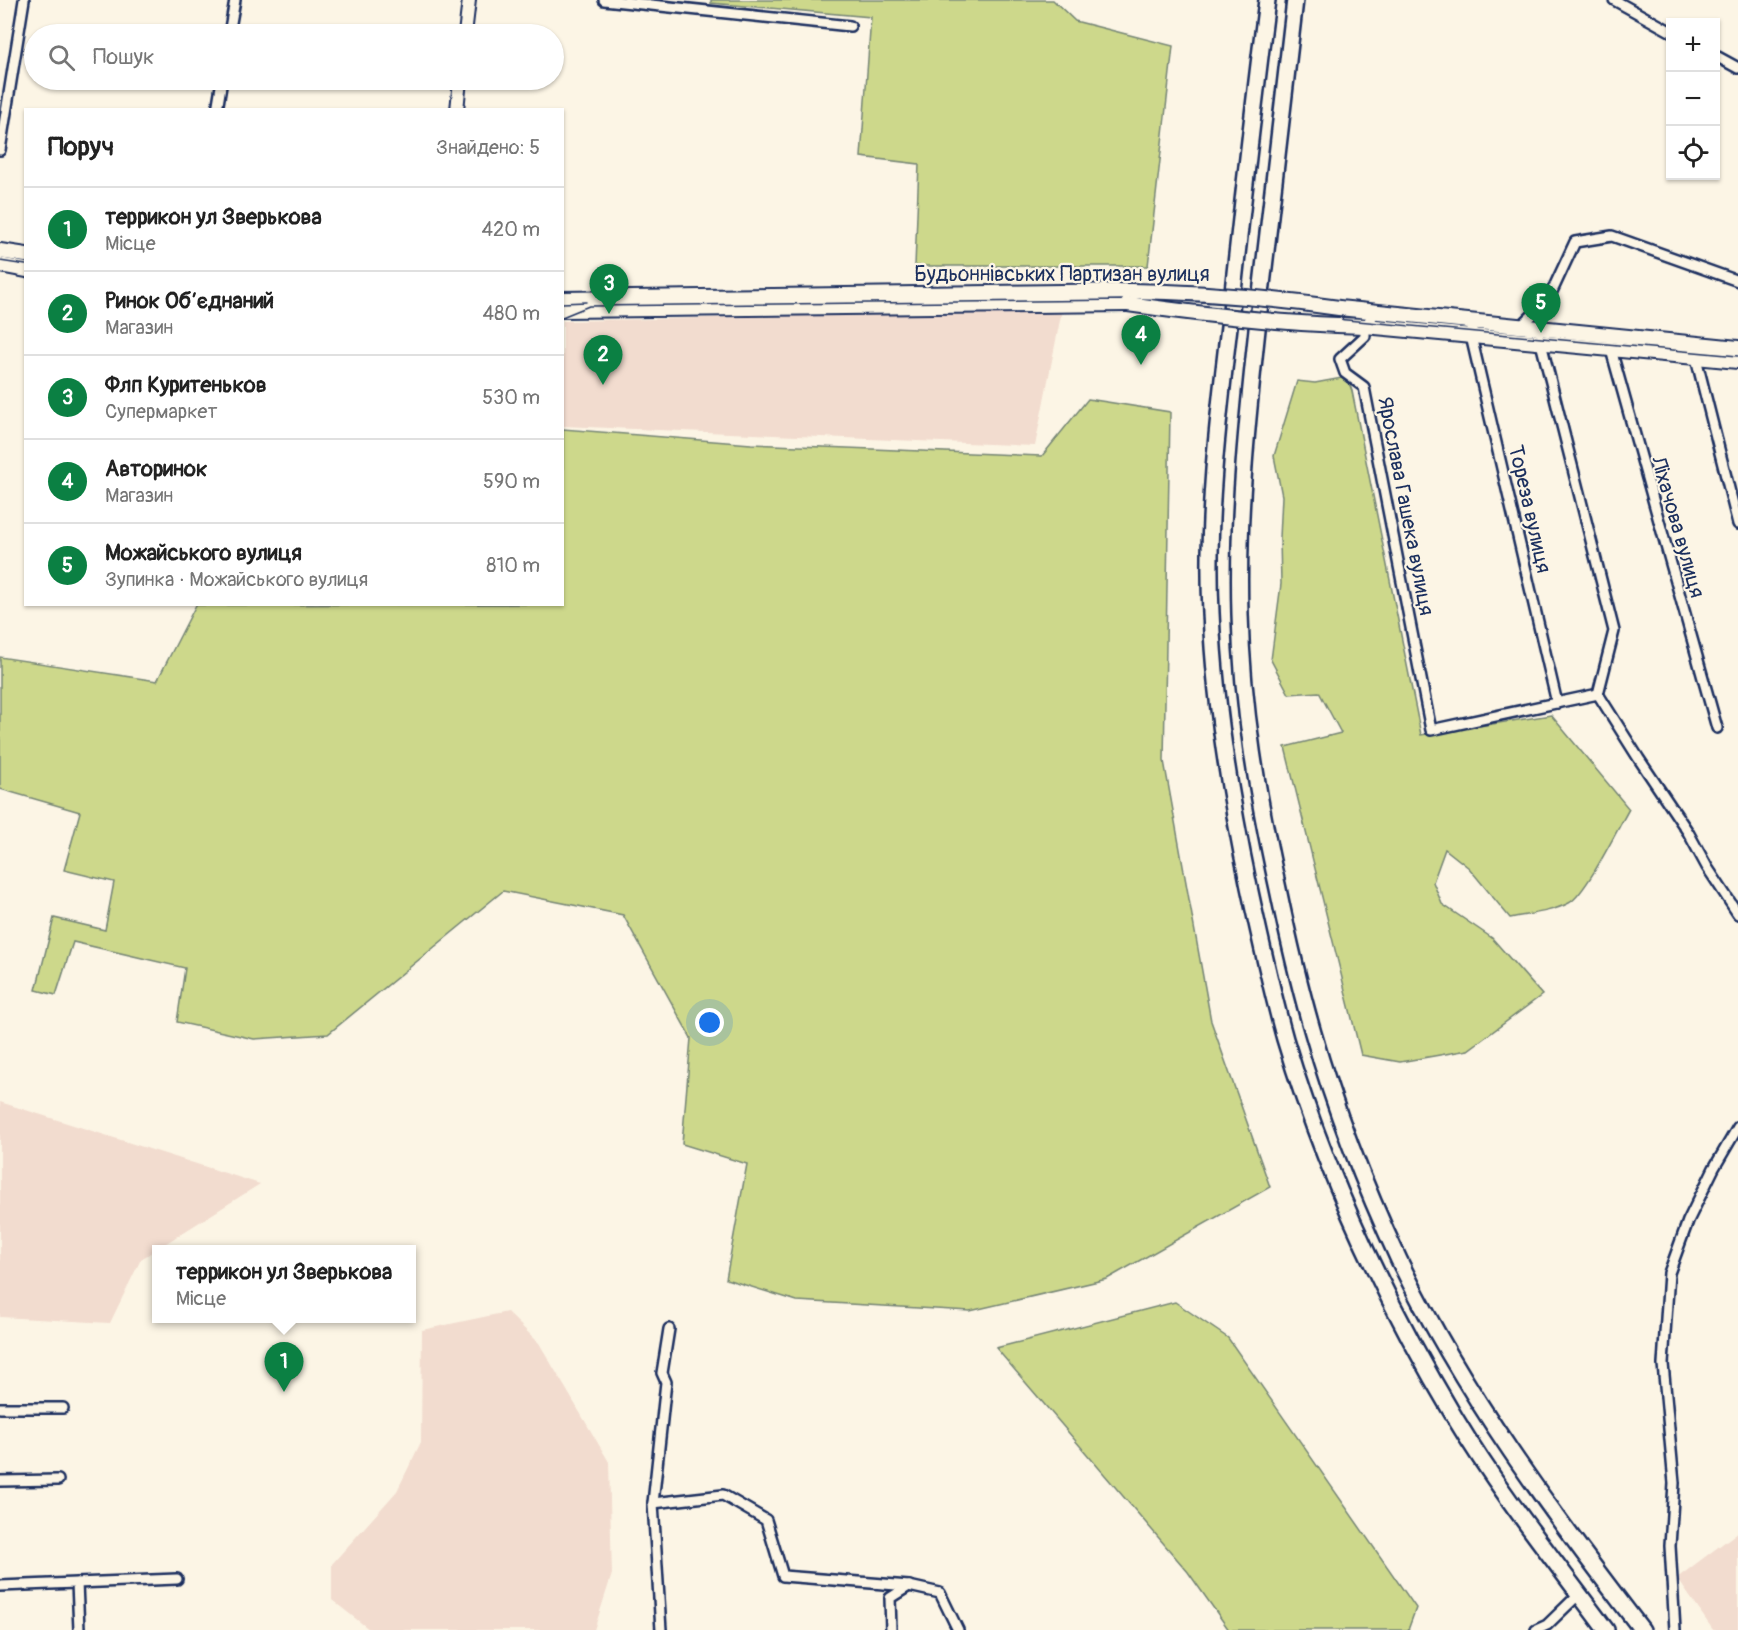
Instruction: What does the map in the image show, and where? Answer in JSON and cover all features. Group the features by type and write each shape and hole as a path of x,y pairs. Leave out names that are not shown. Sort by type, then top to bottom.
{"main road":[{"path":"1266,0 1217,431 1211,522 1210,610 1222,744 1235,820 1285,1039 1332,1175 1374,1271 1458,1423 1515,1507 1606,1630"},
{"path":"1295,0 1246,433 1240,521 1243,682 1262,814 1292,953 1312,1032 1355,1158 1400,1261 1481,1406 1526,1473 1642,1630"},
{"path":"1255,99 1283,101"},
{"path":"0,251 24,255"},
{"path":"0,265 24,270"},
{"name":"Будьоннівських Партизан вулиця","path":"564,310 1130,298 1201,293 1376,312 1472,329"},
{"name":"Будьоннівських Партизан вулиця","path":"564,299 1130,298 1210,315 1337,325 1472,329 1696,349 1738,348"},
{"name":"Будьоннівських Партизан вулиця","path":"1696,349 1738,361"}],"street":[{"path":"0,150 24,0"},
{"path":"231,24 235,0"},
{"path":"466,24 469,0"},
{"path":"604,0 850,26"},
{"path":"704,10 705,0"},
{"path":"1614,0 1666,28"},
{"path":"1720,58 1738,68"},
{"path":"217,108 220,90"},
{"path":"457,108 459,90"},
{"path":"1518,333 1548,300 1575,242 1612,236 1738,280"},
{"name":"Ярослава Гашека вулиця","path":"1376,312 1365,326 1365,336 1340,359 1344,373 1364,387 1431,730 1557,703"},
{"name":"Тореза вулиця","path":"1472,329 1557,703"},
{"path":"1541,335 1614,631 1598,694 1688,832 1707,867 1738,914"},
{"name":"Ліхачова вулиця","path":"1611,341 1717,728"},
{"path":"1696,349 1738,524"},
{"path":"1557,703 1598,694"},
{"path":"1675,1630 1670,1546 1674,1483 1664,1364 1669,1273 1688,1221 1714,1168 1738,1127"},
{"path":"661,1630 653,1503 666,1382 662,1373 669,1329"},
{"path":"0,1408 63,1408"},
{"path":"0,1481 58,1480"},
{"path":"653,1503 723,1495 766,1520 783,1576 909,1586 940,1593 958,1630"},
{"path":"0,1586 177,1579"},
{"path":"77,1582 79,1630"},
{"path":"891,1630 890,1598 909,1586"},
{"path":"1536,1630 1547,1625 1579,1594"}],"shaded area":[{"path":"1062,310 1035,446 564,426 564,321"},
{"path":"0,1102 260,1184 163,1245 152,1245 152,1252 141,1259 110,1323 0,1317"},
{"path":"507,1312 539,1343 609,1462 612,1574 594,1630 370,1630 332,1600 332,1564 397,1491 421,1442 422,1330"},
{"path":"1738,1532 1738,1630 1713,1630 1677,1578"}],"green space":[{"path":"711,0 1053,0 1075,21 1173,46 1148,266 915,266 919,164 861,157 871,17 711,3"},
{"path":"1347,377 1352,391 1421,735 1551,715 1629,809 1584,887 1569,903 1555,909 1510,918 1469,868 1445,849 1433,882 1442,904 1492,938 1542,995 1468,1050 1400,1062 1361,1055 1285,747 1341,733 1319,692 1289,694 1271,660 1281,584 1282,496 1274,456 1297,381 1315,383"},
{"path":"1088,399 1170,412 1164,761 1211,1021 1270,1187 1107,1279 970,1311 797,1301 726,1279 747,1164 682,1144 691,1038 623,915 503,891 328,1034 254,1039 177,1022 185,968 73,942 56,995 36,990 54,918 105,930 114,882 64,870 80,812 0,789 0,657 157,681 195,606 564,606 564,429 751,444 1042,456"},
{"path":"1175,1302 1228,1338 1416,1608 1408,1630 1229,1630 1188,1572 996,1348"}],"tram line":[{"path":"0,261 24,265"},
{"path":"564,316 589,306 1129,300 1738,356"},
{"path":"564,303 586,302"}],"place":[{"name":"Флп Куритеньков","path":"609,314"},
{"name":"Можайського вулиця","path":"1541,333"},
{"name":"Авторинок","path":"1141,365"},
{"name":"Ринок Обʼєднаний","path":"603,385"},
{"name":"террикон ул Зверькова","path":"284,1392"}]}
